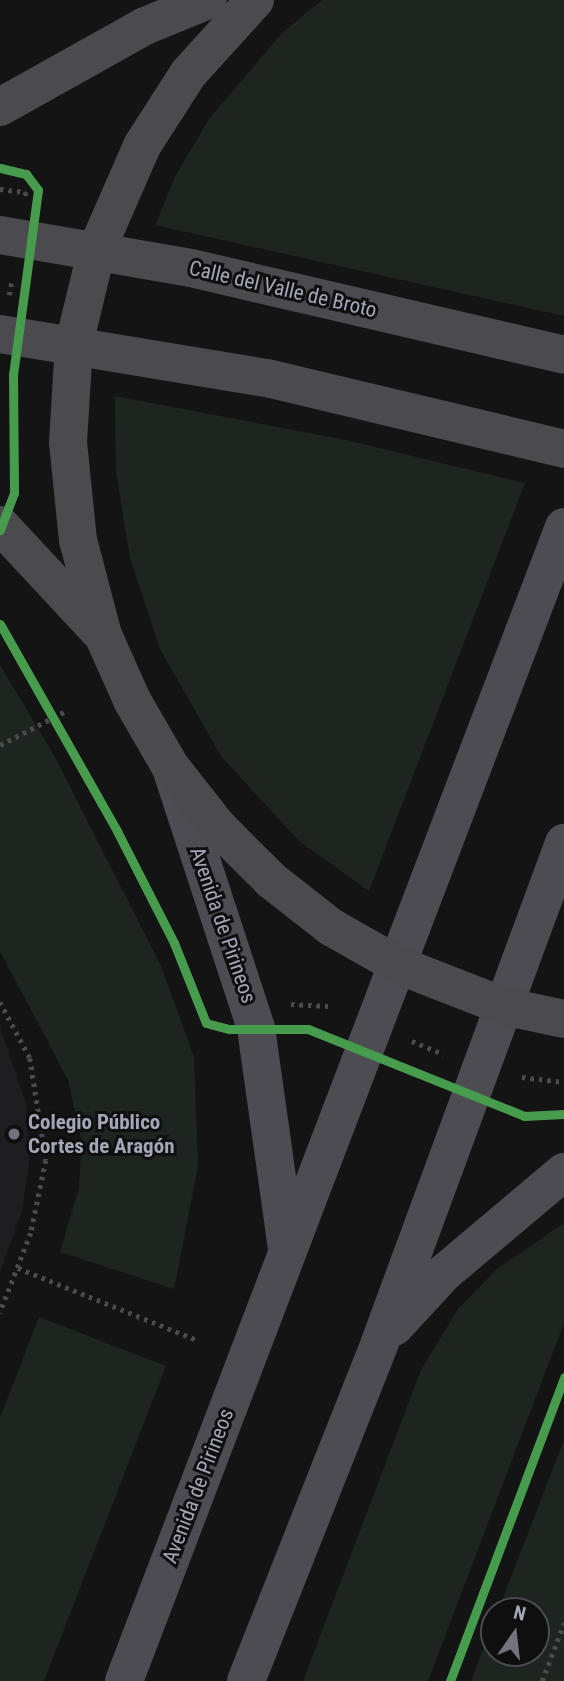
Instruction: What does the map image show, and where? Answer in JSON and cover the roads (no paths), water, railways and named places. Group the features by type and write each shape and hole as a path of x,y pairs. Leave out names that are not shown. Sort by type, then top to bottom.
{"main road":[{"path":"0,107 145,26 208,0"},
{"name":"Avenida de Pirineos","path":"256,0 188,74 142,146 97,249 75,344 68,442 78,540 103,635 133,702 170,766 217,826 271,880 331,927 398,965 503,1006 564,1019"},
{"name":"Calle del Valle de Broto","path":"17,238 97,249 564,355"},
{"path":"0,334 75,344 280,381 564,449"},
{"path":"0,525 103,635"},
{"name":"Avenida de Pirineos","path":"124,1681 564,527"},
{"name":"Avenida de Pirineos","path":"170,766 251,1007 288,1252"},
{"path":"246,1681 380,1342 564,843"},
{"path":"380,1342 444,1273 564,1172"}],"place":[{"name":"Colegio Público Cortes de Aragón","path":"14,1134"}]}
